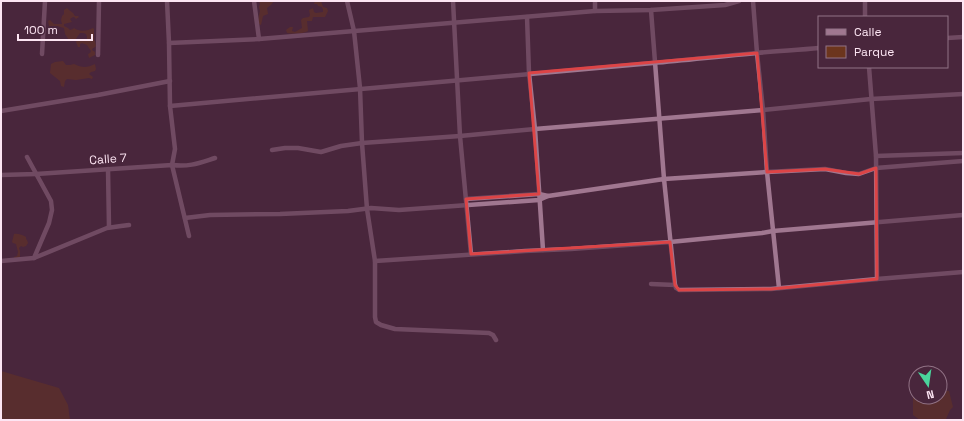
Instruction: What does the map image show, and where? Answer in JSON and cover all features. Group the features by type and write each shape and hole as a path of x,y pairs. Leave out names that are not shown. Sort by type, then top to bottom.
{"street":[{"path":"42,54 45,1"},
{"path":"98,55 99,1"},
{"path":"167,1 170,106 175,149 172,165 190,236"},
{"path":"254,1 259,39"},
{"path":"347,1 354,31 360,88 367,209 376,261 376,322 381,325 395,328 489,333 493,334 496,340"},
{"path":"453,1 460,136 471,254"},
{"path":"595,1 595,12"},
{"path":"169,43 259,39 454,22 725,5 739,1"},
{"path":"754,1 767,172 779,288"},
{"path":"865,1 865,16"},
{"path":"651,10 664,179 676,288 679,290 779,288 963,272"},
{"path":"526,17 543,250"},
{"path":"948,38 963,37"},
{"path":"170,106 818,48"},
{"path":"869,68 876,156 877,279"},
{"path":"1,111 98,95 170,81"},
{"path":"272,150 298,148 321,152 341,146 362,143 659,119 871,99 963,94"},
{"path":"876,156 963,153"},
{"path":"27,157 51,201 52,210 49,223 34,258"},
{"name":"Calle 7","path":"1,175 172,165 184,166 215,158"},
{"path":"185,218 210,215 310,213 367,209 399,210 539,200 548,196 664,179 825,169 859,174 876,168 963,161"},
{"path":"108,169 110,227"},
{"path":"466,199 539,194 548,196"},
{"path":"376,261 670,242 773,231 963,215"},
{"path":"1,261 34,258 110,227 129,224"},
{"path":"650,284 675,285"}],"highlighted area":[{"path":"757,53 767,172 825,169 859,174 876,168 877,279 771,289 679,290 675,285 670,242 471,254 466,199 539,194 529,73"}],"green space":[{"path":"259,1 274,1 267,8 268,14 263,16 261,25 259,24 258,20 260,11"},
{"path":"315,1 321,1 323,7 327,8 328,11 325,17 313,17 312,21 307,21 308,31 306,32 298,34 287,33 286,30 290,27 293,27 292,31 295,32 302,28 301,20 309,17 309,10 313,8 314,12 316,13 323,12 322,7 314,4"},
{"path":"67,8 75,16 79,17 76,19 73,17 70,19 72,22 64,24 64,26 70,30 74,28 81,31 94,29 94,40 96,46 92,50 95,52 95,55 89,58 88,54 91,51 87,45 82,43 80,44 80,47 78,47 76,42 77,40 87,40 86,34 80,33 75,40 69,40 65,34 64,28 49,26 48,21 50,20 54,24 62,24 62,16 64,14 64,10"},
{"path":"63,61 66,65 74,64 82,67 95,64 95,71 89,74 93,77 92,79 67,79 64,87 61,86 60,81 50,73 51,64"},
{"path":"14,234 20,234 26,237 28,243 26,246 21,246 19,248 20,258 14,259 18,252 16,244 12,242"},
{"path":"1,371 59,388 68,405 70,420 1,420"},
{"path":"949,391 953,407 950,410 946,419 947,420 920,420 913,415 913,405 948,405"}]}
